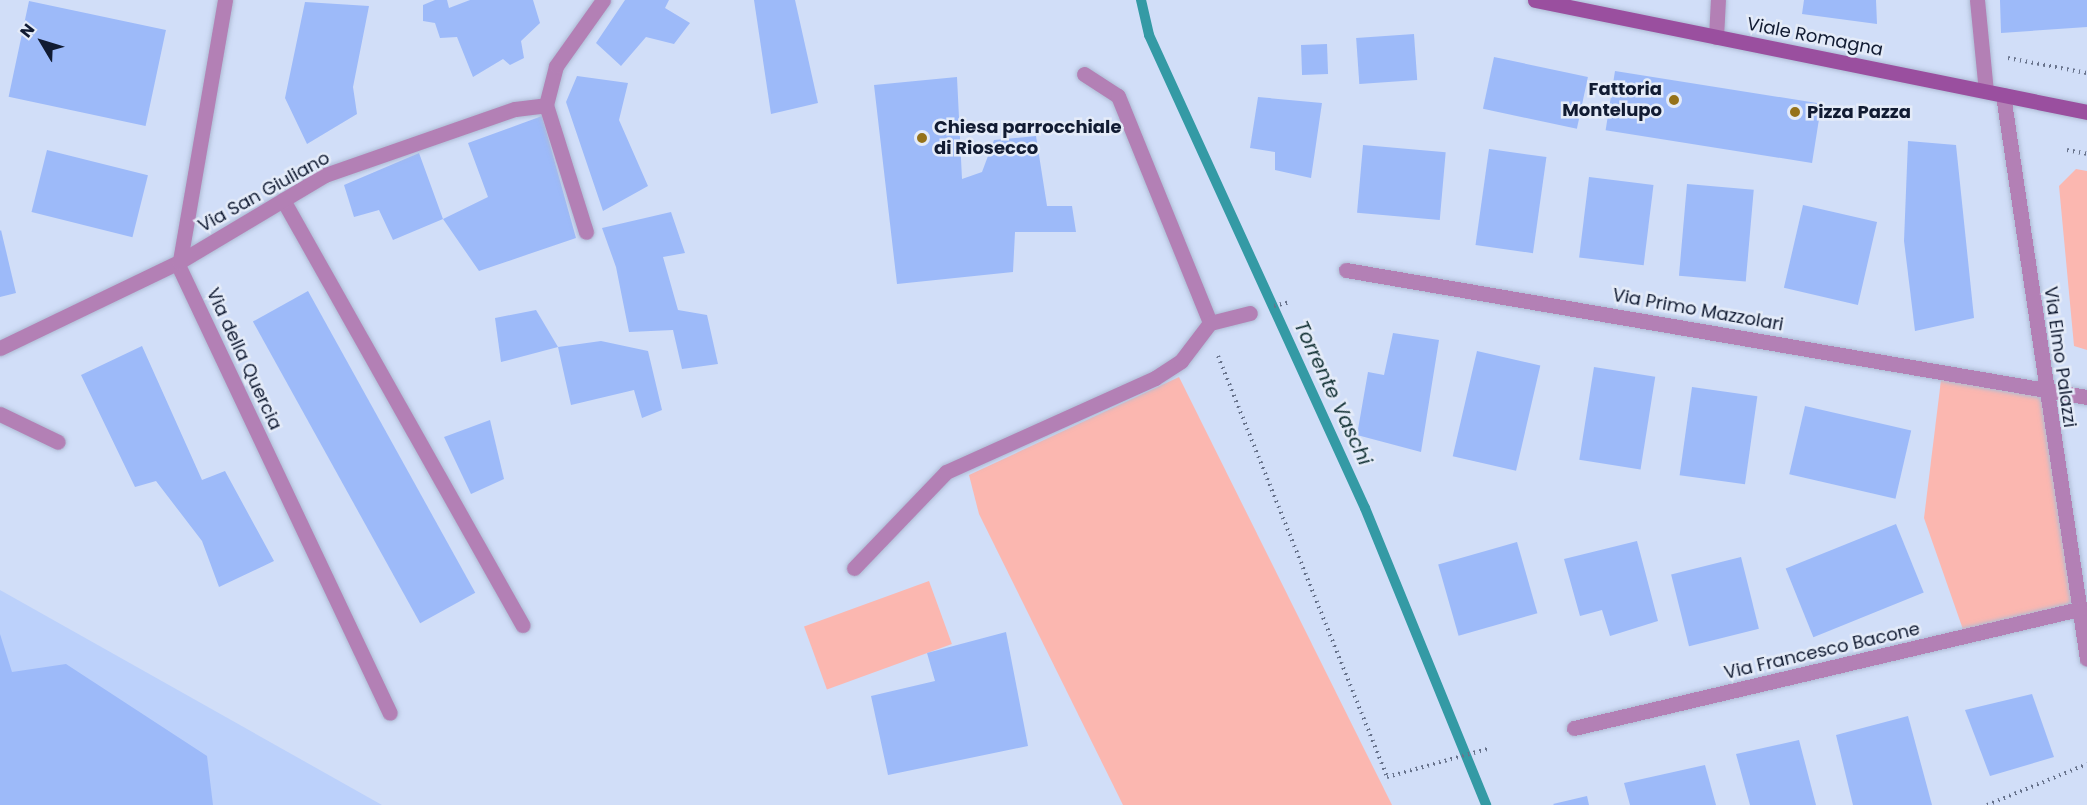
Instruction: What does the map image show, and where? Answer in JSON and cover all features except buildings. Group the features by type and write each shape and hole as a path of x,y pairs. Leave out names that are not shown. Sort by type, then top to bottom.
{"main road":[{"name":"Viale Romagna","path":"1535,0 2087,112"}],"street":[{"path":"179,262 225,0"},
{"path":"586,232 546,105 556,66 603,0"},
{"path":"1716,37 1718,0"},
{"path":"1977,0 1986,92"},
{"path":"1084,74 1118,96 1210,323"},
{"name":"Via Elmo Palazzi","path":"2003,95 2044,389 2087,659"},
{"name":"Via San Giuliano","path":"0,348 179,262 283,200 358,163 515,108 546,105"},
{"path":"283,200 522,625"},
{"name":"Via della Quercia","path":"179,262 390,713"},
{"name":"Via Primo Mazzolari","path":"1346,270 2087,397"},
{"path":"854,568 946,472 1155,378 1181,361 1210,323 1250,313"},
{"path":"0,414 58,442"},
{"name":"Via Francesco Bacone","path":"1574,728 2079,609"}],"path":[{"path":"1982,54 2087,73"},
{"path":"2067,150 2087,154"},
{"path":"1214,346 1387,777 1487,749"},
{"path":"1988,805 2087,764"}],"shaded area":[{"path":"2076,169 2087,171 2087,350 2074,346 2059,186"},
{"path":"1942,372 2044,389 2079,609 1966,638 1924,518"},
{"path":"1179,377 1392,805 1123,805 979,514 969,475"},
{"path":"929,581 952,644 827,689 804,626"},
{"path":"0,590 382,805 0,805"}],"waterway":[{"name":"Torrente Vaschi","path":"1141,0 1149,35 1365,508 1486,805"}],"place":[{"name":"Fattoria Montelupo","path":"1674,100"},
{"name":"Pizza Pazza","path":"1795,112"},
{"name":"Chiesa parrocchiale di Riosecco","path":"922,138"}]}
